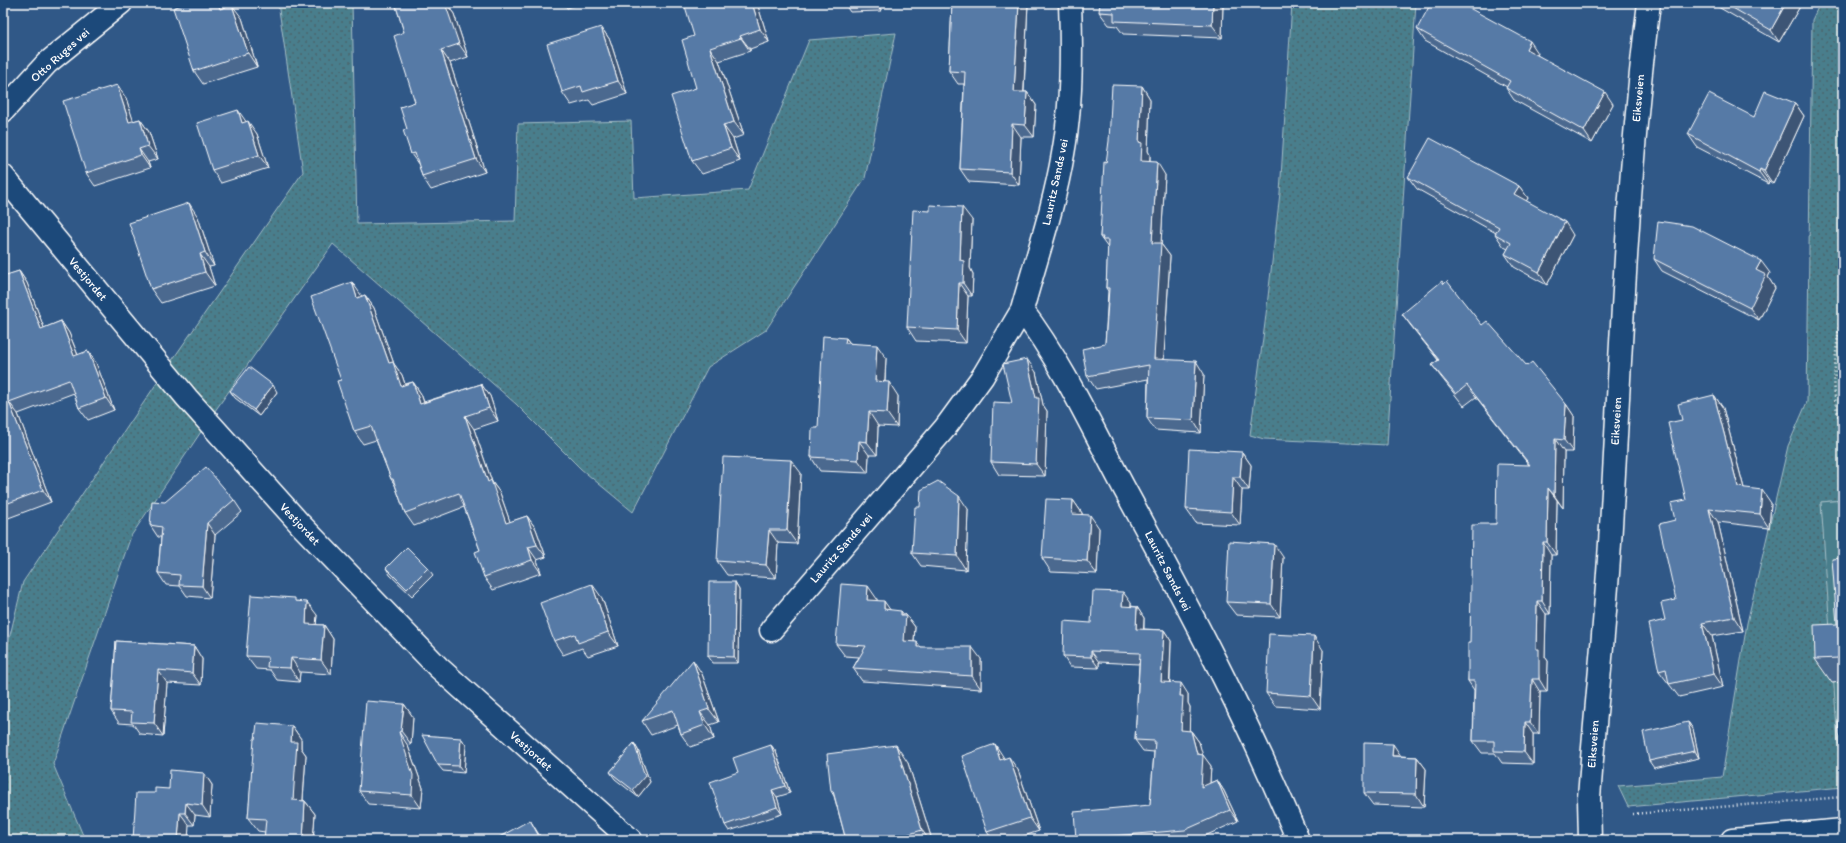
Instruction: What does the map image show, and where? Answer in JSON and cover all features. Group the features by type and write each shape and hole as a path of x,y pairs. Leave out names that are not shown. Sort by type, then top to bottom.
{"street":[{"name":"Otto Ruges vei","path":"3,111 47,63 121,3"},
{"name":"Lauritz Sands vei","path":"770,630 944,428 983,376 1022,310 1064,154 1070,95 1070,3"},
{"name":"Eiksveien","path":"1590,840 1589,798 1610,544 1618,364 1639,78 1649,3"},
{"name":"Vestjordet","path":"3,176 187,398 300,524 438,667 631,840"},
{"name":"Lauritz Sands vei","path":"1022,310 1044,339 1141,519 1233,699 1298,840"},
{"path":"1732,840 1843,830"}],"path":[{"path":"1843,296 1834,379 1838,420 1843,428"},
{"path":"1633,814 1843,797"}],"green space":[{"path":"278,3 352,3 357,224 515,221 518,124 631,121 634,198 748,190 809,40 896,33 865,178 766,330 708,367 633,512 581,469 516,404 333,244 217,408 131,536 53,764 85,840 3,840 3,664 23,582 173,359 303,172"},
{"path":"1292,3 1416,3 1387,445 1264,439 1250,435 1280,193"},
{"path":"1820,3 1843,3 1843,500 1821,502 1843,744 1843,787 1628,807 1618,786 1722,777 1747,623 1788,446 1807,402 1812,20"},
{"path":"1843,500 1843,744 1838,744 1821,502"}],"building":[{"path":"187,3 218,3 220,9 232,5 248,53 194,71 173,8"},
{"path":"395,3 445,3 459,44 441,50 476,159 422,176 415,153 411,154 403,130 407,129 400,107 415,102 394,36 404,32"},
{"path":"684,3 752,3 760,29 740,36 741,38 710,48 734,122 723,125 731,148 692,161 671,96 696,88 682,40 694,36"},
{"path":"846,3 876,3 877,4 846,6"},
{"path":"952,3 1019,3 1014,92 1027,92 1025,125 1012,124 1010,172 960,169 965,72 949,71"},
{"path":"1100,3 1213,3 1212,25 1114,21 1114,13 1099,12"},
{"path":"1431,3 1460,3 1530,41 1526,49 1605,92 1584,131 1506,88 1510,81 1417,29"},
{"path":"1724,3 1786,3 1771,30"},
{"path":"601,27 618,81 583,92 581,86 562,92 547,44"},
{"path":"117,85 129,122 140,119 148,146 139,149 141,155 86,173 63,101"},
{"path":"1112,85 1142,86 1139,142 1142,143 1141,161 1157,162 1152,243 1161,243 1154,359 1196,361 1193,420 1147,418 1149,365 1087,376 1082,349 1105,344 1109,288 1106,288 1108,240 1102,240 1103,237 1100,237 1104,162 1106,163 1109,141"},
{"path":"1765,91 1795,103 1764,171 1760,169 1759,172 1688,134 1709,94 1754,117"},
{"path":"238,110 242,123 248,121 259,155 212,170 197,123"},
{"path":"1430,138 1519,186 1514,194 1565,222 1539,272 1505,254 1511,243 1495,234 1499,227 1408,177"},
{"path":"189,203 205,252 200,254 205,272 151,289 129,223"},
{"path":"930,205 962,207 960,260 964,261 963,283 959,283 957,330 907,327 913,210 930,211"},
{"path":"1658,221 1692,226 1761,261 1756,270 1766,275 1750,308 1654,259"},
{"path":"19,271 41,329 61,321 74,356 88,351 106,398 79,408 69,380 9,402 43,490 3,505 3,276"},
{"path":"1442,281 1444,284 1447,281 1482,325 1487,321 1527,366 1532,362 1566,404 1564,440 1555,439 1554,495 1548,488 1547,542 1543,542 1542,601 1537,601 1536,649 1539,649 1539,679 1532,679 1530,722 1525,722 1524,752 1494,751 1494,741 1473,741 1475,681 1468,681 1468,643 1470,643 1472,525 1496,524 1497,464 1530,465 1467,385 1456,394 1432,365 1439,360 1402,314"},
{"path":"352,282 357,298 365,295 389,363 393,362 401,386 413,382 420,404 481,384 489,408 465,416 488,482 491,480 506,523 527,516 537,545 528,547 532,560 484,577 475,552 480,550 459,493 405,513 371,426 354,431 337,381 341,380 311,297"},
{"path":"823,336 846,338 845,343 877,345 875,381 889,382 887,413 869,412 867,442 859,441 858,460 811,457 812,428 818,428"},
{"path":"1027,359 1036,398 1039,398 1036,464 991,462 993,402 1012,403 1003,364"},
{"path":"249,367 273,385 254,410 230,391"},
{"path":"1714,395 1738,487 1762,490 1760,514 1709,509 1734,617 1702,623 1714,674 1669,684 1666,669 1659,671 1649,624 1665,620 1661,603 1676,600 1659,524 1675,520 1671,503 1686,500 1668,423 1682,420 1678,404"},
{"path":"1189,449 1242,452 1240,477 1233,477 1231,512 1186,509"},
{"path":"723,457 791,460 787,530 769,530 766,565 717,561"},
{"path":"206,467 234,500 207,523 202,586 179,585 180,575 158,573 162,527 150,525 152,501 165,502"},
{"path":"938,481 959,496 957,556 912,553 915,507 920,507 921,490"},
{"path":"1046,499 1073,500 1072,514 1090,515 1087,561 1042,558"},
{"path":"1229,541 1274,544 1271,604 1226,602"},
{"path":"407,547 428,568 407,589 386,568"},
{"path":"1843,558 1843,716 1839,658 1815,659 1814,625 1837,624 1832,559"},
{"path":"709,582 735,582 734,657 708,656"},
{"path":"592,584 608,632 578,643 575,634 554,641 540,603"},
{"path":"841,584 868,586 867,600 884,601 884,609 901,611 901,615 906,615 904,641 917,642 917,647 972,647 972,676 853,668 866,646 836,644"},
{"path":"1093,591 1123,592 1122,606 1137,607 1136,629 1164,630 1161,682 1181,683 1180,696 1183,696 1181,730 1191,731 1197,754 1203,755 1201,787 1217,780 1230,810 1185,830 1076,839 1074,812 1150,805 1155,741 1135,740 1140,653 1091,651 1091,657 1063,656 1064,621 1091,623"},
{"path":"251,595 295,598 295,601 307,602 306,624 324,625 321,660 291,658 290,668 267,667 268,657 246,656"},
{"path":"1269,634 1314,636 1311,696 1266,693"},
{"path":"116,641 194,646 192,673 158,670 154,723 131,722 132,712 111,711"},
{"path":"693,660 709,709 700,712 705,725 681,734 673,710 642,721"},
{"path":"366,701 404,704 401,731 399,732 413,775 412,795 359,791"},
{"path":"1838,721 1843,721 1843,745 1840,745"},
{"path":"1688,722 1695,751 1649,761 1643,732"},
{"path":"257,723 292,726 291,742 297,742 293,800 305,801 303,840 264,840 266,819 248,818 254,739"},
{"path":"422,735 461,738 459,766 438,765"},
{"path":"634,743 645,776 633,790 610,772"},
{"path":"1364,743 1393,744 1392,756 1417,757 1416,794 1364,793"},
{"path":"995,744 1000,760 1009,757 1030,818 987,832 962,756"},
{"path":"771,745 785,786 772,790 777,807 725,825 710,782 738,772 733,758"},
{"path":"896,745 922,830 890,840 846,840 833,791 831,791 827,754"},
{"path":"170,770 204,773 202,805 186,803 185,813 180,813 178,840 133,840 136,793 155,793 155,788 169,789"},
{"path":"530,820 541,840 494,840"},
{"path":"797,834 799,840 780,840"}]}
